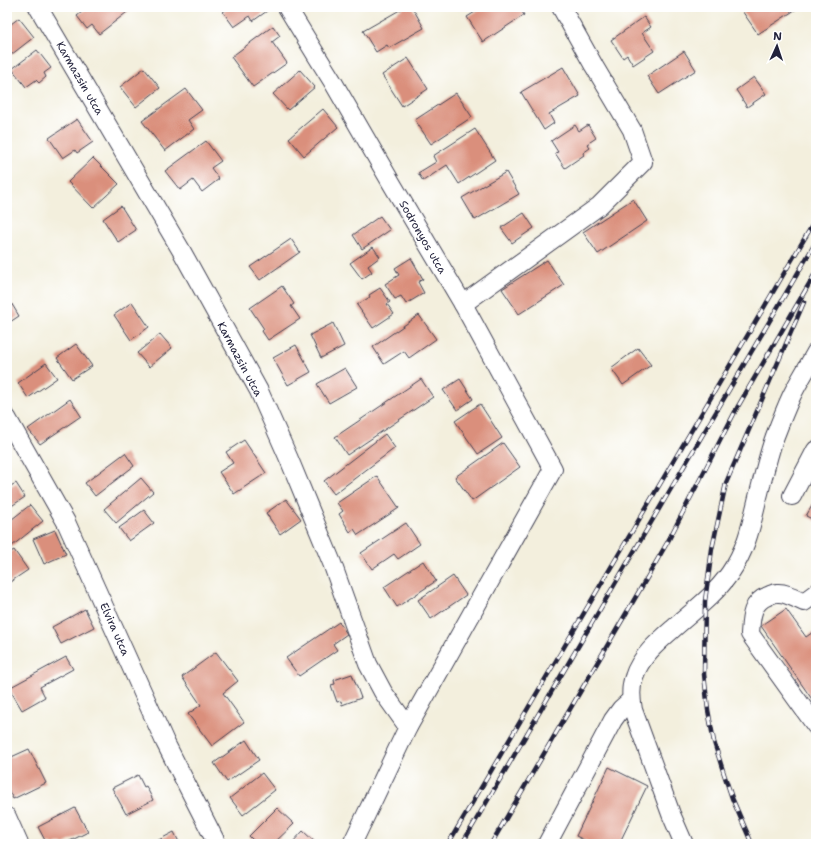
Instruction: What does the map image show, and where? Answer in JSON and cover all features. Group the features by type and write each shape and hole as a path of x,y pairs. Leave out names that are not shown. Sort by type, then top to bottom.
{"street":[{"name":"Karmazsin utca","path":"38,7 181,250 259,392 289,459 332,563 368,664 382,692 408,727"},
{"name":"Sodronyos utca","path":"287,7 314,53 334,82 463,304 553,469 408,727"},
{"path":"463,304 599,206 643,162 632,130 561,7"},
{"path":"684,844 671,814 633,710 632,689 634,676 648,653 705,601 724,581 741,554 751,529 758,497 775,437 791,396 816,352"},
{"name":"Elvira utca","path":"7,418 66,522 165,742 217,844"},
{"path":"792,496 816,450"},
{"path":"816,593 804,602 787,595 776,593 765,597 755,605 751,616 750,634 816,726"},
{"path":"547,844 613,720 632,700"},
{"path":"352,844 408,727"},
{"path":"7,817 19,844"}],"building":[{"path":"88,7 129,7 131,9 99,34 92,25 87,29 77,16"},
{"path":"229,7 264,7 267,11 253,21 250,16 234,27 223,12"},
{"path":"405,7 412,7 424,28 389,48 387,45 376,52 363,31"},
{"path":"483,7 519,7 524,15 483,42 467,17"},
{"path":"740,8 798,8 758,34"},
{"path":"644,17 651,27 642,33 654,51 633,65 627,55 623,58 611,40"},
{"path":"19,18 34,37 7,58 7,27"},
{"path":"273,26 280,36 272,42 287,63 253,87 231,57"},
{"path":"37,50 51,68 44,73 46,77 39,83 36,80 26,87 12,69"},
{"path":"684,51 696,70 659,94 647,76"},
{"path":"408,58 428,89 402,106 382,75"},
{"path":"563,67 580,96 549,114 554,123 544,130 521,92"},
{"path":"144,68 160,88 136,107 120,87"},
{"path":"300,70 315,87 288,110 273,94"},
{"path":"754,77 766,94 747,107 736,90"},
{"path":"186,89 202,110 188,120 194,129 165,151 142,121"},
{"path":"456,93 472,117 431,144 415,120"},
{"path":"323,109 338,127 304,156 289,138"},
{"path":"77,119 93,142 77,153 75,150 63,158 49,138"},
{"path":"575,125 579,131 588,125 596,138 587,144 590,148 583,153 584,155 565,168 555,153 558,152 551,141"},
{"path":"475,129 495,160 459,184 447,165 423,181 418,173 436,162 433,156"},
{"path":"206,141 221,161 211,168 219,179 202,192 193,180 180,190 165,171"},
{"path":"93,158 119,184 93,208 68,182"},
{"path":"506,172 519,194 475,220 462,198"},
{"path":"633,199 647,221 598,254 583,232"},
{"path":"121,206 136,230 118,242 103,219"},
{"path":"524,213 534,228 512,243 501,228"},
{"path":"380,216 390,230 362,249 353,235"},
{"path":"291,239 300,252 260,280 250,267"},
{"path":"373,247 380,257 368,266 372,272 362,279 350,263"},
{"path":"411,258 423,279 418,282 424,293 406,304 401,296 395,299 385,284 399,275 395,268"},
{"path":"547,260 564,285 519,314 502,289"},
{"path":"282,286 294,304 291,306 300,319 268,340 262,331 264,329 250,308"},
{"path":"380,288 390,302 387,304 394,314 373,328 357,305 370,297 369,295"},
{"path":"7,296 19,316 7,324"},
{"path":"132,302 149,327 131,340 114,315"},
{"path":"419,315 436,339 409,358 404,351 384,364 373,347"},
{"path":"333,323 344,346 321,358 310,335"},
{"path":"160,334 172,348 149,367 137,353"},
{"path":"76,344 92,366 72,379 57,358"},
{"path":"296,345 311,372 288,385 273,358"},
{"path":"638,348 651,365 623,385 611,368"},
{"path":"46,363 57,378 28,398 18,383"},
{"path":"345,368 357,387 329,403 317,384"},
{"path":"421,379 433,397 347,455 335,437"},
{"path":"460,379 473,399 457,410 443,390"},
{"path":"70,399 81,416 40,444 28,429"},
{"path":"480,404 502,438 478,454 455,421"},
{"path":"385,434 395,448 334,494 324,481"},
{"path":"244,440 266,473 234,494 219,472 233,463 226,452"},
{"path":"503,443 520,467 472,501 455,477"},
{"path":"125,453 134,466 95,496 85,483"},
{"path":"377,476 399,508 358,535 354,529 350,532 339,514 343,511 337,503"},
{"path":"141,478 153,492 116,523 104,509"},
{"path":"16,483 25,497 7,509 7,488"},
{"path":"286,499 301,519 280,534 266,513"},
{"path":"816,499 816,521 806,516"},
{"path":"30,505 43,521 7,550 7,523"},
{"path":"144,510 154,523 129,541 119,528"},
{"path":"406,523 420,544 398,559 394,554 372,569 361,553"},
{"path":"55,530 66,554 44,564 33,539"},
{"path":"14,550 28,570 7,584 7,554"},
{"path":"423,561 436,581 397,607 384,587"},
{"path":"453,576 466,595 431,619 418,600"},
{"path":"85,609 94,627 61,644 52,627"},
{"path":"786,609 806,637 816,630 816,705 761,626"},
{"path":"339,622 347,634 333,644 337,650 299,676 286,658"},
{"path":"216,652 238,681 223,693 244,722 212,746 188,714 201,705 182,677"},
{"path":"66,657 73,669 40,687 45,697 22,710 9,688"},
{"path":"352,674 361,698 342,705 341,701 337,702 331,685 335,684 334,680"},
{"path":"246,740 259,760 227,782 214,763"},
{"path":"29,749 46,783 13,799 7,787 7,759"},
{"path":"609,767 647,786 619,844 592,844 576,836"},
{"path":"262,773 275,790 243,815 230,798"},
{"path":"138,775 144,787 146,786 153,800 126,814 112,788"},
{"path":"75,808 88,832 64,844 47,844 38,827"},
{"path":"277,808 294,824 273,844 257,844 249,836"},
{"path":"303,831 317,844 291,844"},
{"path":"174,832 180,844 151,844"}],"railway":[{"path":"448,844 816,219"},
{"path":"462,844 816,242"},
{"path":"491,844 667,543 737,408 816,272"},
{"path":"752,844 732,798 714,742 708,710 704,674 705,601 712,549 726,483 804,302"}]}
